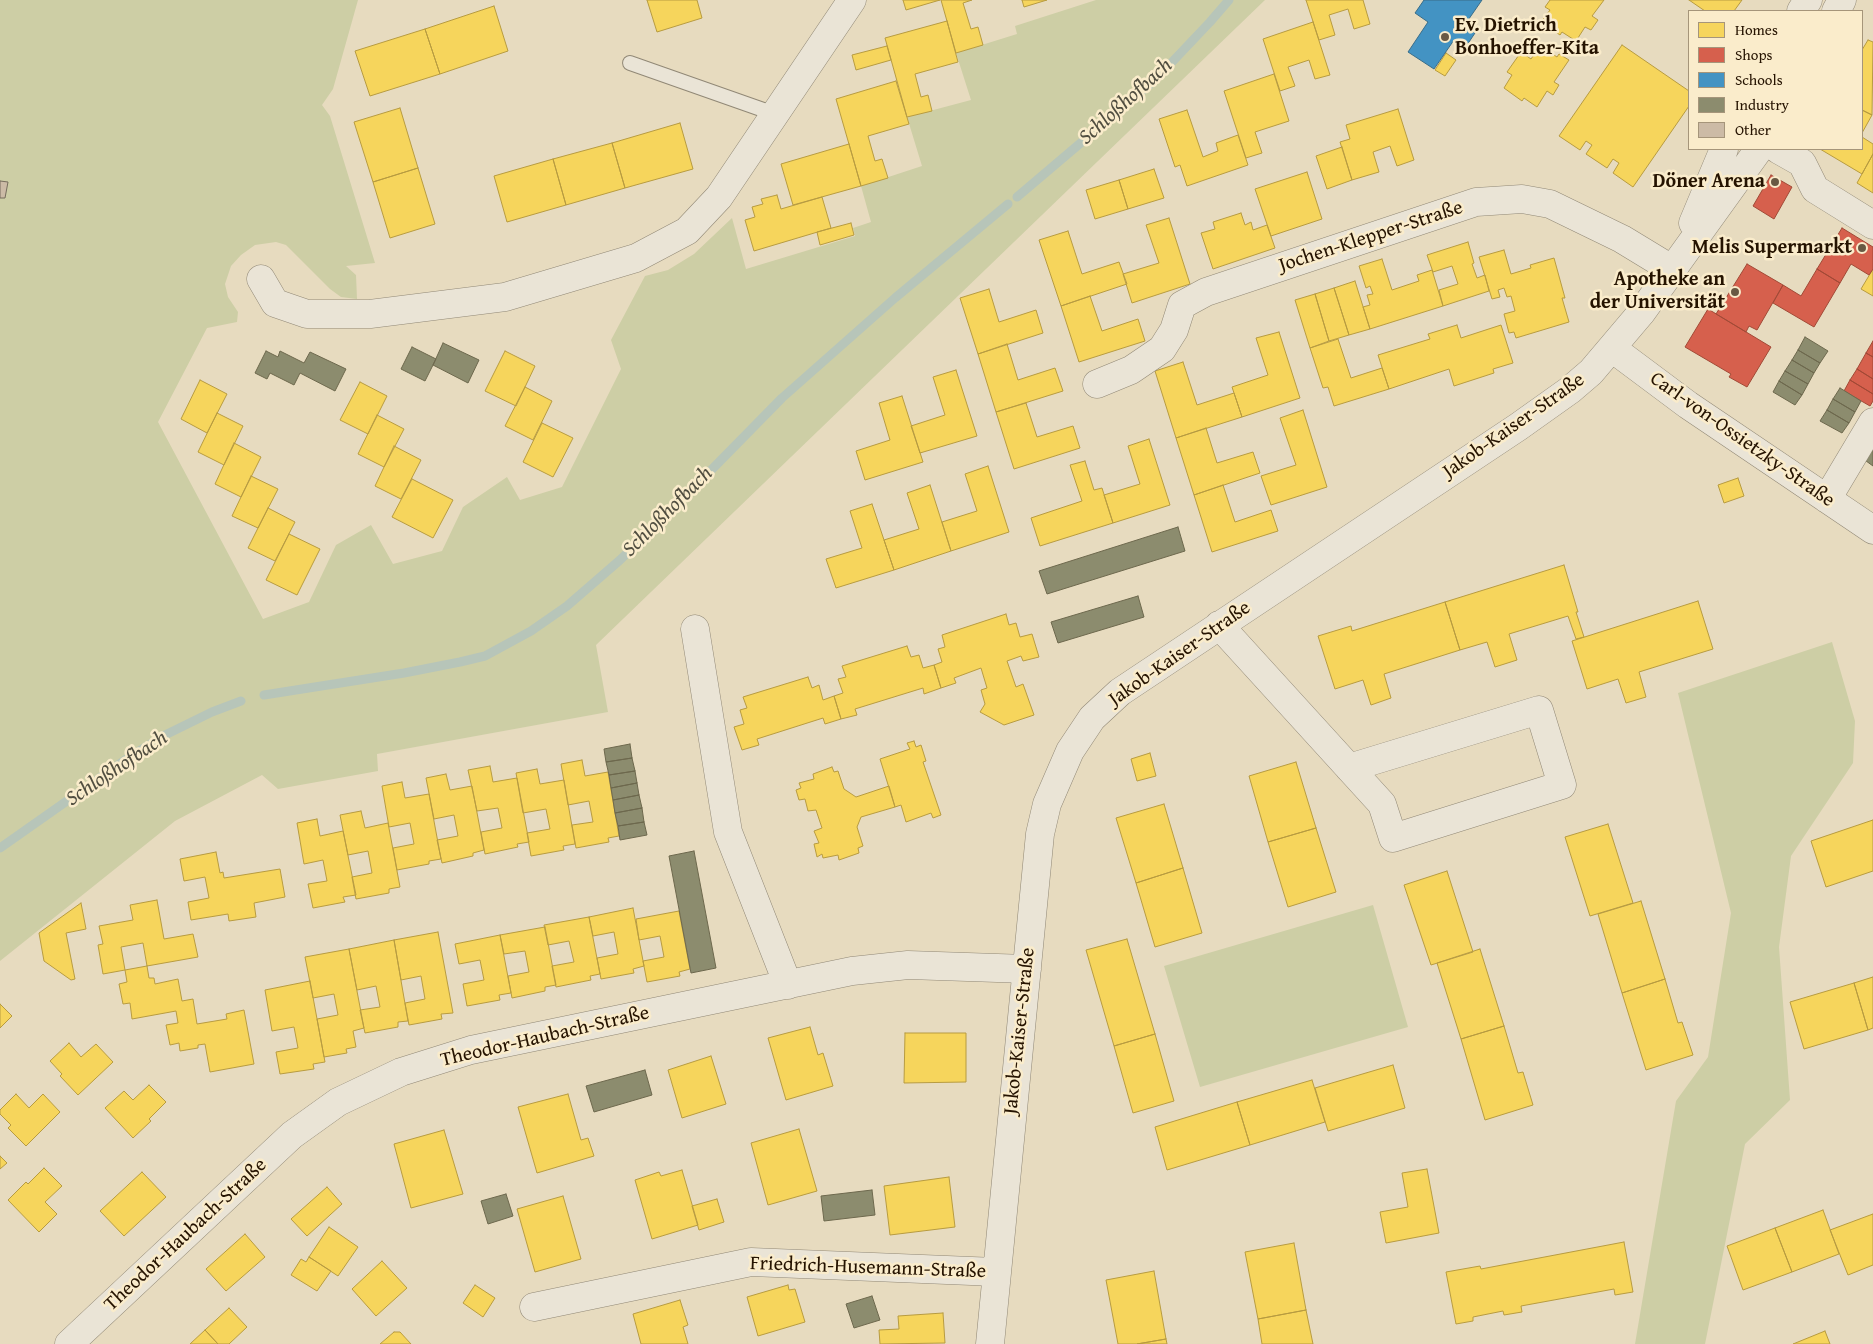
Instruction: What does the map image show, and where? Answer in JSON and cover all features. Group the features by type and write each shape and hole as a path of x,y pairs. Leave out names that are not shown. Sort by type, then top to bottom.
{"street":[{"path":"260,279 276,303 308,314 370,314 505,297 636,258 687,230 720,197 852,0"},
{"name":"Jakob-Kaiser-Straße","path":"1673,270 1724,150"},
{"name":"Jakob-Kaiser-Straße","path":"990,1344 1040,834 1047,804 1070,751 1092,718 1120,692 1518,427 1570,390 1591,372 1768,150"},
{"path":"1771,150 1802,163 1815,189 1873,224"},
{"name":"Jochen-Klepper-Straße","path":"1097,384 1131,370 1162,349 1174,330 1182,305 1206,292 1476,202 1522,199 1550,204 1622,239 1673,270"},
{"name":"Carl-von-Ossietzky-Straße","path":"1612,348 1688,406 1873,530"},
{"path":"1828,499 1873,422"},
{"path":"1219,626 1349,768 1382,804 1393,838 1562,785 1539,710 1349,768"},
{"path":"695,628 728,832 788,985"},
{"name":"Theodor-Haubach-Straße","path":"69,1344 292,1135 338,1102 401,1072 472,1050 852,971 908,964 1027,969"},
{"name":"Friedrich-Husemann-Straße","path":"534,1307 751,1262 996,1272"}],"lane":[{"path":"630,63 775,114"}],"green space":[{"path":"0,0 358,0 333,89 322,105 330,116 375,263 346,266 356,275 357,299 341,297 330,289 286,245 276,242 255,245 241,255 231,266 225,284 228,297 238,312 237,322 207,328 158,422 263,619 309,602 336,545 371,525 393,564 442,551 463,507 507,477 520,500 562,487 621,369 611,340 645,276 668,270 694,254 732,218 746,269 855,236 853,228 871,222 861,186 922,166 907,117 971,100 956,53 1017,34 1015,26 1096,0 1265,0 596,645 608,712 377,754 378,771 278,789 262,775 175,821 0,961"},
{"path":"1832,642 1855,721 1853,763 1791,856 1779,947 1790,1100 1745,1144 1705,1344 1635,1344 1676,1101 1708,1057 1731,913 1678,693"},
{"path":"1373,905 1408,1027 1200,1087 1164,966"}],"building: Homes":[{"path":"647,0 697,0 702,18 657,32"},
{"path":"903,0 940,0 906,10"},
{"path":"941,0 972,0 963,3 971,29 978,27 983,45 956,53"},
{"path":"1022,0 1047,0 1024,7"},
{"path":"1306,0 1363,0 1370,24 1354,29 1348,9 1329,15 1335,35 1319,40"},
{"path":"1550,0 1604,0 1592,16 1598,20 1591,30 1585,27 1576,41 1562,32 1560,35 1541,22 1550,10 1545,7"},
{"path":"1689,0 1742,0 1735,10 1704,10"},
{"path":"494,6 508,51 440,74 425,29"},
{"path":"947,21 958,62 915,74 921,97 928,95 932,111 907,117 885,38"},
{"path":"1313,22 1330,75 1315,79 1309,60 1288,67 1295,86 1280,91 1263,39"},
{"path":"425,29 440,74 370,96 355,51"},
{"path":"1868,40 1873,42 1872,115 1863,110 1863,48"},
{"path":"1622,45 1688,90 1688,107 1633,187 1613,173 1619,163 1613,159 1607,168 1586,154 1592,145 1586,141 1580,150 1559,136"},
{"path":"887,46 891,60 856,70 852,55"},
{"path":"1540,46 1557,57 1559,54 1569,60 1554,82 1559,85 1553,95 1547,91 1537,107 1524,98 1522,101 1504,88 1512,75 1507,72 1521,52 1531,59"},
{"path":"1446,53 1456,60 1445,76 1435,70"},
{"path":"1274,74 1289,121 1255,132 1262,153 1246,158 1224,91"},
{"path":"896,81 909,124 868,136 875,161 882,159 888,178 861,186 836,99"},
{"path":"400,108 418,168 373,182 354,122"},
{"path":"1398,109 1414,160 1397,166 1390,146 1373,152 1379,172 1352,180 1340,142 1350,139 1346,125"},
{"path":"1187,110 1203,157 1218,151 1216,143 1238,135 1248,165 1187,186 1180,165 1175,167 1159,119"},
{"path":"1863,110 1872,115 1863,131"},
{"path":"680,123 693,169 625,188 612,143"},
{"path":"1863,138 1873,144 1873,154 1862,174 1822,150 1863,150"},
{"path":"612,143 625,188 566,205 553,159"},
{"path":"849,144 861,186 793,205 781,164"},
{"path":"1342,147 1352,180 1327,189 1316,156"},
{"path":"1873,154 1873,193 1857,183"},
{"path":"553,159 566,205 507,222 494,176"},
{"path":"418,168 435,224 390,238 373,182"},
{"path":"1154,169 1164,198 1128,209 1119,180"},
{"path":"1307,172 1322,219 1271,236 1255,189"},
{"path":"1119,180 1128,209 1095,219 1086,190"},
{"path":"777,195 781,209 822,197 831,228 754,251 745,220 755,217 752,207 763,204 761,199"},
{"path":"1241,213 1245,225 1251,222 1253,230 1267,225 1275,248 1213,269 1201,233 1215,229 1213,222"},
{"path":"1169,218 1190,284 1132,303 1123,274 1159,263 1146,225"},
{"path":"851,223 854,235 820,245 817,232"},
{"path":"1068,231 1082,274 1119,262 1127,284 1061,306 1039,240"},
{"path":"1468,242 1477,278 1485,275 1489,291 1443,306 1439,290 1458,284 1452,266 1433,272 1427,255"},
{"path":"1504,250 1511,274 1531,268 1530,265 1554,258 1565,298 1562,298 1569,322 1516,338 1514,332 1509,333 1504,314 1515,311 1511,296 1507,297 1504,288 1498,290 1500,297 1492,299 1479,257"},
{"path":"1382,259 1392,290 1419,281 1417,275 1432,270 1443,306 1370,329 1363,307 1370,305 1367,295 1373,294 1370,286 1366,288 1359,266"},
{"path":"1873,269 1873,296 1861,289"},
{"path":"1355,281 1370,329 1349,335 1334,288"},
{"path":"1334,288 1349,335 1329,341 1315,294"},
{"path":"989,289 999,322 1036,310 1043,333 978,354 960,298"},
{"path":"1315,294 1329,341 1310,348 1295,300"},
{"path":"1090,296 1102,331 1138,319 1145,341 1079,362 1061,306"},
{"path":"1457,325 1461,338 1501,325 1513,363 1493,369 1494,373 1454,386 1449,369 1389,389 1378,355 1430,339 1428,334"},
{"path":"1279,332 1300,398 1242,417 1232,387 1268,375 1256,338"},
{"path":"1338,339 1351,378 1382,368 1389,389 1334,406 1328,387 1323,388 1310,348"},
{"path":"1007,344 1018,380 1055,368 1063,391 996,412 978,354"},
{"path":"505,351 535,366 516,406 485,391"},
{"path":"1183,362 1197,405 1234,393 1242,417 1176,438 1155,371"},
{"path":"956,370 977,436 920,453 911,426 945,415 933,377"},
{"path":"200,380 227,394 207,433 181,419"},
{"path":"360,382 387,396 368,434 340,420"},
{"path":"525,387 552,401 533,440 505,426"},
{"path":"902,396 923,462 865,480 856,451 890,440 879,403"},
{"path":"1026,403 1037,437 1073,426 1080,448 1014,469 996,412"},
{"path":"1303,410 1327,487 1271,505 1261,476 1296,465 1280,418"},
{"path":"217,413 243,426 224,465 198,452"},
{"path":"377,415 404,429 384,467 358,454"},
{"path":"542,423 573,438 553,477 523,462"},
{"path":"1206,428 1217,463 1253,452 1260,473 1194,495 1176,438"},
{"path":"1149,439 1170,505 1113,523 1104,495 1140,484 1128,446"},
{"path":"234,443 261,457 241,497 215,484"},
{"path":"394,446 421,460 401,499 375,486"},
{"path":"1085,461 1094,490 1102,488 1113,523 1040,546 1031,518 1082,501 1070,465"},
{"path":"988,466 1009,532 951,551 942,522 977,511 965,474"},
{"path":"251,476 278,489 258,528 232,516"},
{"path":"1738,478 1744,496 1724,503 1718,485"},
{"path":"412,479 453,500 433,538 392,517"},
{"path":"930,485 951,551 894,570 884,540 919,529 907,493"},
{"path":"1223,485 1235,522 1271,510 1278,531 1212,552 1194,495"},
{"path":"872,504 894,570 836,588 826,559 862,548 850,511"},
{"path":"268,508 295,522 275,561 248,548"},
{"path":"289,534 320,549 297,595 266,580"},
{"path":"1564,565 1584,637 1576,639 1568,616 1509,634 1517,660 1495,667 1487,642 1460,650 1445,602"},
{"path":"1698,601 1713,649 1639,672 1646,697 1626,703 1618,679 1587,689 1572,641"},
{"path":"1445,602 1460,650 1384,674 1391,698 1371,705 1363,680 1335,689 1318,636 1351,626 1352,631"},
{"path":"1006,614 1009,625 1016,623 1020,637 1032,634 1039,657 1023,661 1021,656 1007,661 1016,687 1023,684 1034,715 1004,725 980,712 985,704 981,690 987,688 981,668 954,678 956,683 941,688 934,665 942,662 938,649 945,647 942,635"},
{"path":"907,646 911,657 919,655 923,668 934,665 941,688 924,694 923,688 855,709 857,715 841,719 834,696 843,693 838,679 846,677 842,666"},
{"path":"808,677 812,688 819,685 823,700 834,696 841,719 825,724 823,718 757,739 759,745 742,750 734,727 744,724 740,710 747,708 743,697"},
{"path":"914,741 916,747 921,745 926,761 923,762 941,815 933,818 931,813 906,822 901,805 895,807 880,759 910,749 907,743"},
{"path":"1150,753 1156,776 1137,781 1131,759"},
{"path":"582,760 585,776 608,772 619,836 608,838 609,842 576,848 572,825 593,822 589,801 568,805 561,764"},
{"path":"1296,762 1316,828 1268,842 1249,776"},
{"path":"490,766 493,782 517,778 529,842 517,844 518,847 485,854 481,832 502,828 498,808 477,811 468,770"},
{"path":"832,767 834,772 838,771 844,789 856,797 889,786 895,807 861,817 857,827 863,846 858,848 859,853 839,860 838,855 823,858 822,854 817,857 814,844 819,843 814,831 822,828 816,810 808,811 805,799 799,800 796,790 801,788 799,783 814,779 813,774"},
{"path":"537,769 540,784 564,780 575,844 563,846 564,850 531,856 527,833 550,829 546,809 523,813 516,773"},
{"path":"446,774 450,790 472,786 484,850 473,853 473,856 442,863 437,840 458,836 454,815 434,819 426,778"},
{"path":"402,782 405,798 429,794 441,859 429,861 429,864 397,870 393,848 414,844 410,823 389,827 382,786"},
{"path":"1164,804 1183,868 1136,883 1116,818"},
{"path":"361,811 365,828 388,823 400,887 389,889 389,893 356,899 352,877 372,873 368,851 348,855 340,815"},
{"path":"317,819 320,836 343,831 356,895 343,897 345,902 313,908 308,884 327,881 323,860 304,864 297,823"},
{"path":"1873,820 1873,871 1826,887 1811,841"},
{"path":"1608,824 1633,903 1590,916 1565,837"},
{"path":"1316,828 1336,892 1288,907 1268,842"},
{"path":"216,852 220,873 223,872 224,878 280,869 285,897 254,903 256,917 229,921 228,914 191,920 188,902 209,898 205,877 184,881 180,859"},
{"path":"1183,868 1202,933 1155,947 1136,883"},
{"path":"1447,871 1473,952 1431,965 1404,885"},
{"path":"157,900 164,939 193,934 198,957 147,966 143,943 121,947 125,970 103,974 98,945 103,944 99,926 133,920 130,905"},
{"path":"1641,901 1665,979 1622,993 1598,914"},
{"path":"81,903 86,929 66,933 75,979 71,980 44,961 39,933"},
{"path":"633,908 644,966 633,969 634,973 601,979 597,958 618,954 614,932 593,936 589,917"},
{"path":"679,911 690,969 679,972 680,976 647,982 643,961 664,957 660,936 639,940 636,919"},
{"path":"589,917 600,974 590,976 591,980 556,987 552,966 574,962 569,941 548,945 544,925"},
{"path":"545,927 556,985 545,987 545,991 512,998 508,976 529,972 525,951 504,954 500,935"},
{"path":"438,932 453,1013 441,1014 442,1019 409,1025 405,1003 425,999 421,976 401,980 394,940"},
{"path":"500,935 511,993 499,995 500,1000 467,1006 463,984 484,980 480,960 459,964 455,944"},
{"path":"1127,939 1155,1034 1114,1046 1086,950"},
{"path":"394,940 408,1021 398,1022 398,1027 365,1033 360,1010 380,1007 376,986 357,990 349,949"},
{"path":"349,949 364,1028 353,1031 356,1047 346,1049 347,1053 324,1057 317,1019 338,1015 334,994 313,998 305,957"},
{"path":"1480,949 1504,1026 1461,1039 1437,963"},
{"path":"147,966 149,978 154,978 155,984 178,979 182,1001 193,999 197,1024 227,1019 226,1014 244,1010 254,1064 210,1072 205,1044 198,1045 198,1048 180,1051 179,1043 170,1045 166,1025 178,1023 176,1011 132,1019 130,1003 123,1004 119,984 127,982 125,970"},
{"path":"1873,977 1873,1028 1868,1030 1854,983"},
{"path":"1665,979 1678,1023 1682,1022 1693,1055 1646,1070 1622,993"},
{"path":"310,981 325,1062 313,1064 314,1069 280,1074 276,1052 298,1048 294,1027 272,1031 265,990"},
{"path":"1854,983 1868,1030 1804,1049 1790,1002"},
{"path":"0,1004 12,1016 0,1028"},
{"path":"1504,1026 1518,1073 1523,1072 1533,1105 1485,1120 1461,1039"},
{"path":"810,1027 818,1055 823,1053 833,1086 786,1100 768,1038"},
{"path":"905,1033 966,1033 966,1082 904,1083"},
{"path":"1155,1034 1174,1101 1133,1113 1114,1046"},
{"path":"69,1043 81,1057 96,1044 113,1062 78,1095 60,1076 62,1074 50,1061"},
{"path":"711,1056 726,1104 682,1118 668,1070"},
{"path":"1393,1065 1405,1108 1328,1131 1315,1088"},
{"path":"1312,1080 1325,1122 1250,1145 1237,1102"},
{"path":"149,1085 166,1102 149,1119 151,1121 133,1138 105,1108 124,1091 133,1100"},
{"path":"16,1094 29,1108 43,1094 60,1112 26,1146 8,1128 11,1125 0,1114 0,1110"},
{"path":"568,1094 581,1140 588,1138 594,1156 537,1173 518,1107"},
{"path":"1237,1102 1250,1145 1167,1170 1155,1127"},
{"path":"799,1129 817,1191 768,1205 751,1143"},
{"path":"444,1130 463,1194 411,1208 394,1144"},
{"path":"0,1156 7,1163 0,1169"},
{"path":"44,1168 62,1186 45,1202 57,1214 39,1232 8,1200"},
{"path":"1427,1169 1439,1233 1386,1243 1380,1212 1408,1207 1402,1173"},
{"path":"682,1170 698,1225 652,1239 635,1180 659,1172 661,1176"},
{"path":"142,1172 166,1197 124,1236 100,1211"},
{"path":"949,1177 955,1227 890,1235 884,1186"},
{"path":"327,1187 342,1204 307,1236 291,1219"},
{"path":"563,1196 581,1259 535,1272 517,1209"},
{"path":"717,1199 724,1222 699,1230 692,1206"},
{"path":"1823,1210 1839,1254 1792,1272 1775,1228"},
{"path":"1873,1214 1873,1265 1848,1275 1830,1230"},
{"path":"329,1227 358,1247 338,1276 309,1257"},
{"path":"1775,1228 1792,1272 1743,1290 1727,1246"},
{"path":"245,1234 265,1257 226,1291 206,1269"},
{"path":"1624,1242 1633,1292 1615,1295 1614,1289 1521,1306 1522,1312 1504,1315 1503,1311 1473,1317 1473,1321 1456,1324 1446,1272 1480,1266 1481,1269"},
{"path":"1294,1243 1306,1310 1258,1319 1245,1252"},
{"path":"309,1257 331,1271 317,1291 291,1275 301,1259 306,1262"},
{"path":"382,1261 407,1288 376,1316 352,1289"},
{"path":"1154,1271 1166,1339 1137,1344 1118,1344 1106,1280"},
{"path":"475,1285 495,1298 483,1317 463,1303"},
{"path":"788,1285 789,1290 795,1289 805,1322 758,1336 747,1297"},
{"path":"680,1300 688,1325 683,1327 688,1344 641,1344 633,1314"},
{"path":"229,1308 247,1327 229,1344 218,1344 205,1330"},
{"path":"1306,1310 1313,1344 1262,1344 1258,1319"},
{"path":"943,1313 945,1343 880,1344 879,1330 899,1329 898,1316"},
{"path":"205,1330 218,1344 190,1344"},
{"path":"1825,1331 1830,1344 1793,1344"},
{"path":"394,1332 400,1332 411,1344 380,1344"},
{"path":"1166,1339 1167,1344 1137,1344"}],"building: Shops":[{"path":"1771,175 1792,187 1774,219 1753,206"},
{"path":"1842,228 1873,247 1873,269 1869,275 1851,264 1840,283 1817,269"},
{"path":"1747,264 1783,285 1757,330 1749,326 1746,332 1716,314"},
{"path":"1817,269 1840,283 1814,327 1773,303 1783,285 1801,296"},
{"path":"1708,309 1771,347 1747,387 1729,377 1731,374 1685,347"},
{"path":"1873,341 1873,357 1866,353"},
{"path":"1866,353 1873,357 1873,379 1857,369"},
{"path":"1857,369 1873,379 1873,394 1850,380"},
{"path":"1850,380 1873,394 1873,401 1870,406 1844,391"}],"building: Schools":[{"name":"Ev. Dietrich Bonhoeffer-Kita","path":"1424,0 1482,0 1464,26 1475,33 1465,48 1454,40 1434,69 1408,52 1428,22 1415,13"}],"building: Industry":[{"path":"1805,337 1828,351 1820,363 1798,350"},
{"path":"443,343 479,360 468,383 433,365"},
{"path":"412,347 436,359 425,381 401,369"},
{"path":"1798,350 1820,363 1814,373 1792,360"},
{"path":"266,351 278,357 280,351 304,363 310,352 346,369 335,391 300,373 294,385 270,373 267,379 255,373"},
{"path":"1792,360 1814,373 1808,384 1785,371"},
{"path":"1785,371 1808,384 1802,395 1779,381"},
{"path":"1779,381 1802,395 1795,405 1773,392"},
{"path":"1840,388 1861,401 1855,412 1833,399"},
{"path":"1833,399 1855,412 1849,423 1827,410"},
{"path":"1827,410 1849,423 1842,433 1820,421"},
{"path":"1873,442 1873,466 1862,458"},
{"path":"1178,527 1185,551 1047,594 1039,571"},
{"path":"1138,596 1144,617 1058,643 1051,622"},
{"path":"630,744 632,758 606,762 604,749"},
{"path":"632,758 635,771 609,775 606,762"},
{"path":"635,771 637,783 611,788 609,775"},
{"path":"637,783 639,795 613,800 611,788"},
{"path":"639,795 642,808 615,813 613,800"},
{"path":"642,808 644,822 618,826 615,813"},
{"path":"644,822 647,835 620,840 618,826"},
{"path":"694,851 716,968 691,973 669,856"},
{"path":"645,1070 652,1095 594,1112 586,1086"},
{"path":"872,1190 875,1215 824,1221 821,1196"},
{"path":"506,1194 513,1216 488,1224 481,1201"},
{"path":"872,1296 880,1320 854,1328 846,1304"}],"building: Other":[{"path":"0,181 8,182 5,198 0,198"}],"waterway":[{"name":"Schloßhofbach","path":"1017,197 1156,79 1229,0"},
{"name":"Schloßhofbach","path":"264,695 404,673 460,662 485,656 531,631 567,606 620,560 782,398 895,298 1008,204"},
{"name":"Schloßhofbach","path":"0,848 128,758 163,736 212,712 241,701"}],"place":[{"name":"Ev. Dietrich Bonhoeffer-Kita","path":"1445,37"},
{"name":"Döner Arena","path":"1775,182"},
{"name":"Melis Supermarkt","path":"1862,248"},
{"name":"Apotheke an der Universität","path":"1735,292"}]}
